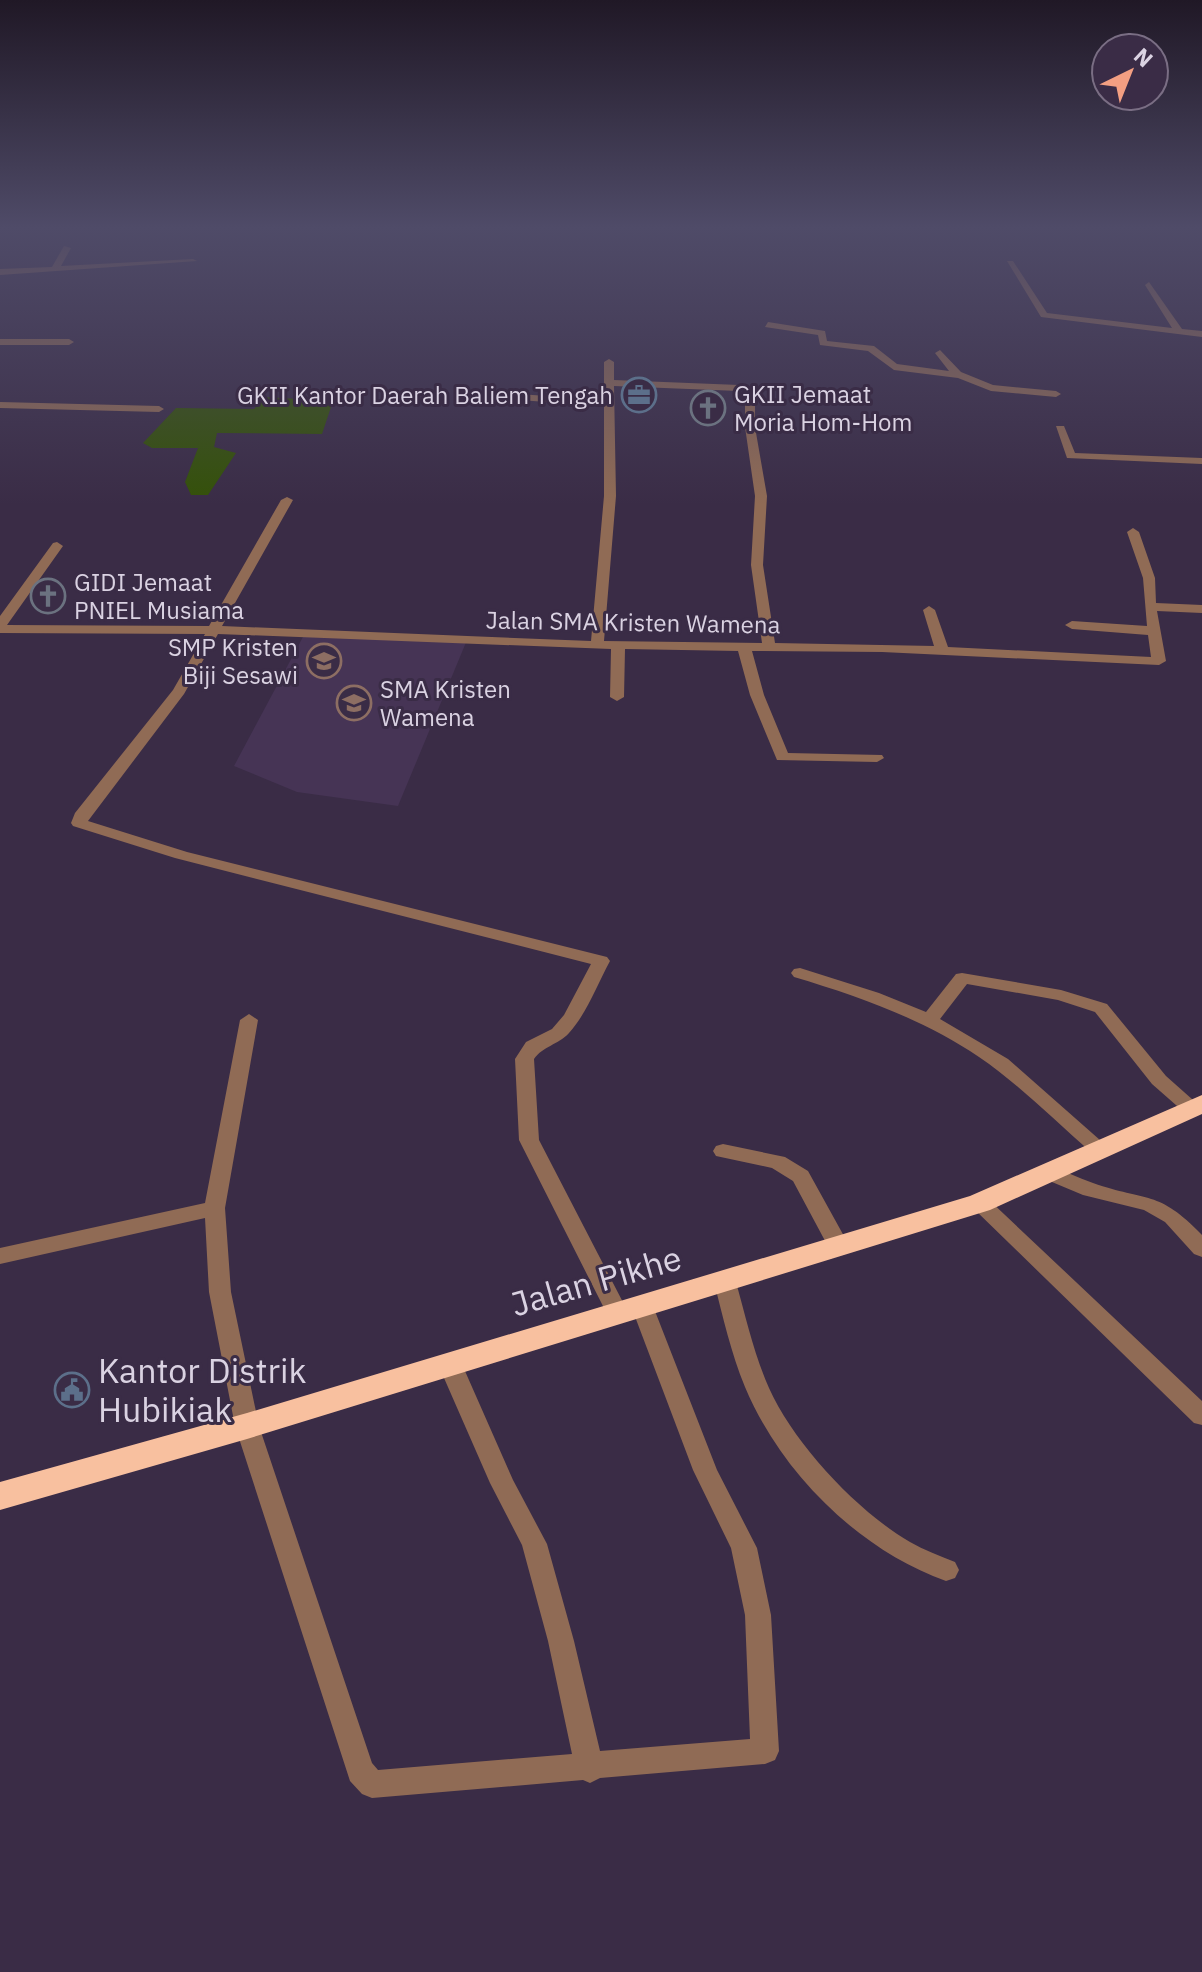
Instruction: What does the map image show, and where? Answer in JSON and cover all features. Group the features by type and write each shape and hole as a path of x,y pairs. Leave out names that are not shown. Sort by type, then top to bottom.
{"highway":[{"name":"Jalan Pikhe","path":"0,1496 247,1426 449,1362 725,1282 980,1203 1197,1106"}],"street":[{"path":"1098,321 1202,334"},
{"path":"1172,321 1178,330"},
{"path":"768,325 822,333 823,343 871,348 894,367 957,374 991,388 1056,394 1045,387 1046,376"},
{"path":"0,342 69,342"},
{"path":"940,353 957,374"},
{"path":"597,645 610,496 609,362"},
{"path":"609,383 744,391 761,496 757,565 769,647"},
{"path":"506,396 609,403"},
{"path":"0,405 159,409"},
{"path":"1060,428 1071,456 1202,461"},
{"path":"249,1020 215,1208 220,1292 247,1426 360,1771 372,1784 590,1769 765,1751 758,1615 744,1548 629,1309 529,1140 524,1059 533,1046 559,1033 566,1025 601,961 181,855 79,823 83,813 179,691 287,500"},
{"name":"Jalan SMA Kristen Wamena","path":"0,627 214,630 597,645 882,648 1159,661 1150,607 1149,578 1133,532"},
{"path":"0,627 57,546"},
{"path":"1150,607 1202,609"},
{"path":"929,610 943,653"},
{"path":"1072,625 1154,631"},
{"path":"617,697 618,645"},
{"path":"744,646 757,695 782,757 877,758"},
{"path":"800,973 867,993 929,1021 987,1054 1099,1148"},
{"path":"929,1021 962,978 1061,995 1101,1008 1151,1071 1197,1106"},
{"path":"723,1151 778,1162 801,1176 839,1247"},
{"path":"1047,1172 1090,1190 1150,1204 1172,1217 1202,1249"},
{"path":"980,1203 1202,1416"},
{"path":"0,1256 215,1208"},
{"path":"725,1282 748,1363 782,1429 867,1526 898,1549 946,1570"},
{"path":"449,1362 502,1483 534,1544 561,1641 590,1769"}],"shaded area":[{"name":"SMA Kristen Wamena","path":"304,635 467,640 398,806 297,792 234,766"}],"green space":[{"path":"265,397 333,401 322,434 217,433 214,447 236,453 208,495 191,495 185,482 198,448 152,448 143,443 176,408 254,409"}],"place":[{"name":"GKII Kantor Daerah Baliem Tengah","path":"639,395"},
{"name":"GKII Jemaat Moria Hom-Hom","path":"708,408"},
{"name":"GIDI Jemaat PNIEL Musiama","path":"48,596"},
{"name":"SMP Kristen Biji Sesawi","path":"324,661"},
{"name":"SMA Kristen Wamena","path":"354,703"},
{"name":"Kantor Distrik Hubikiak","path":"72,1390"}]}
